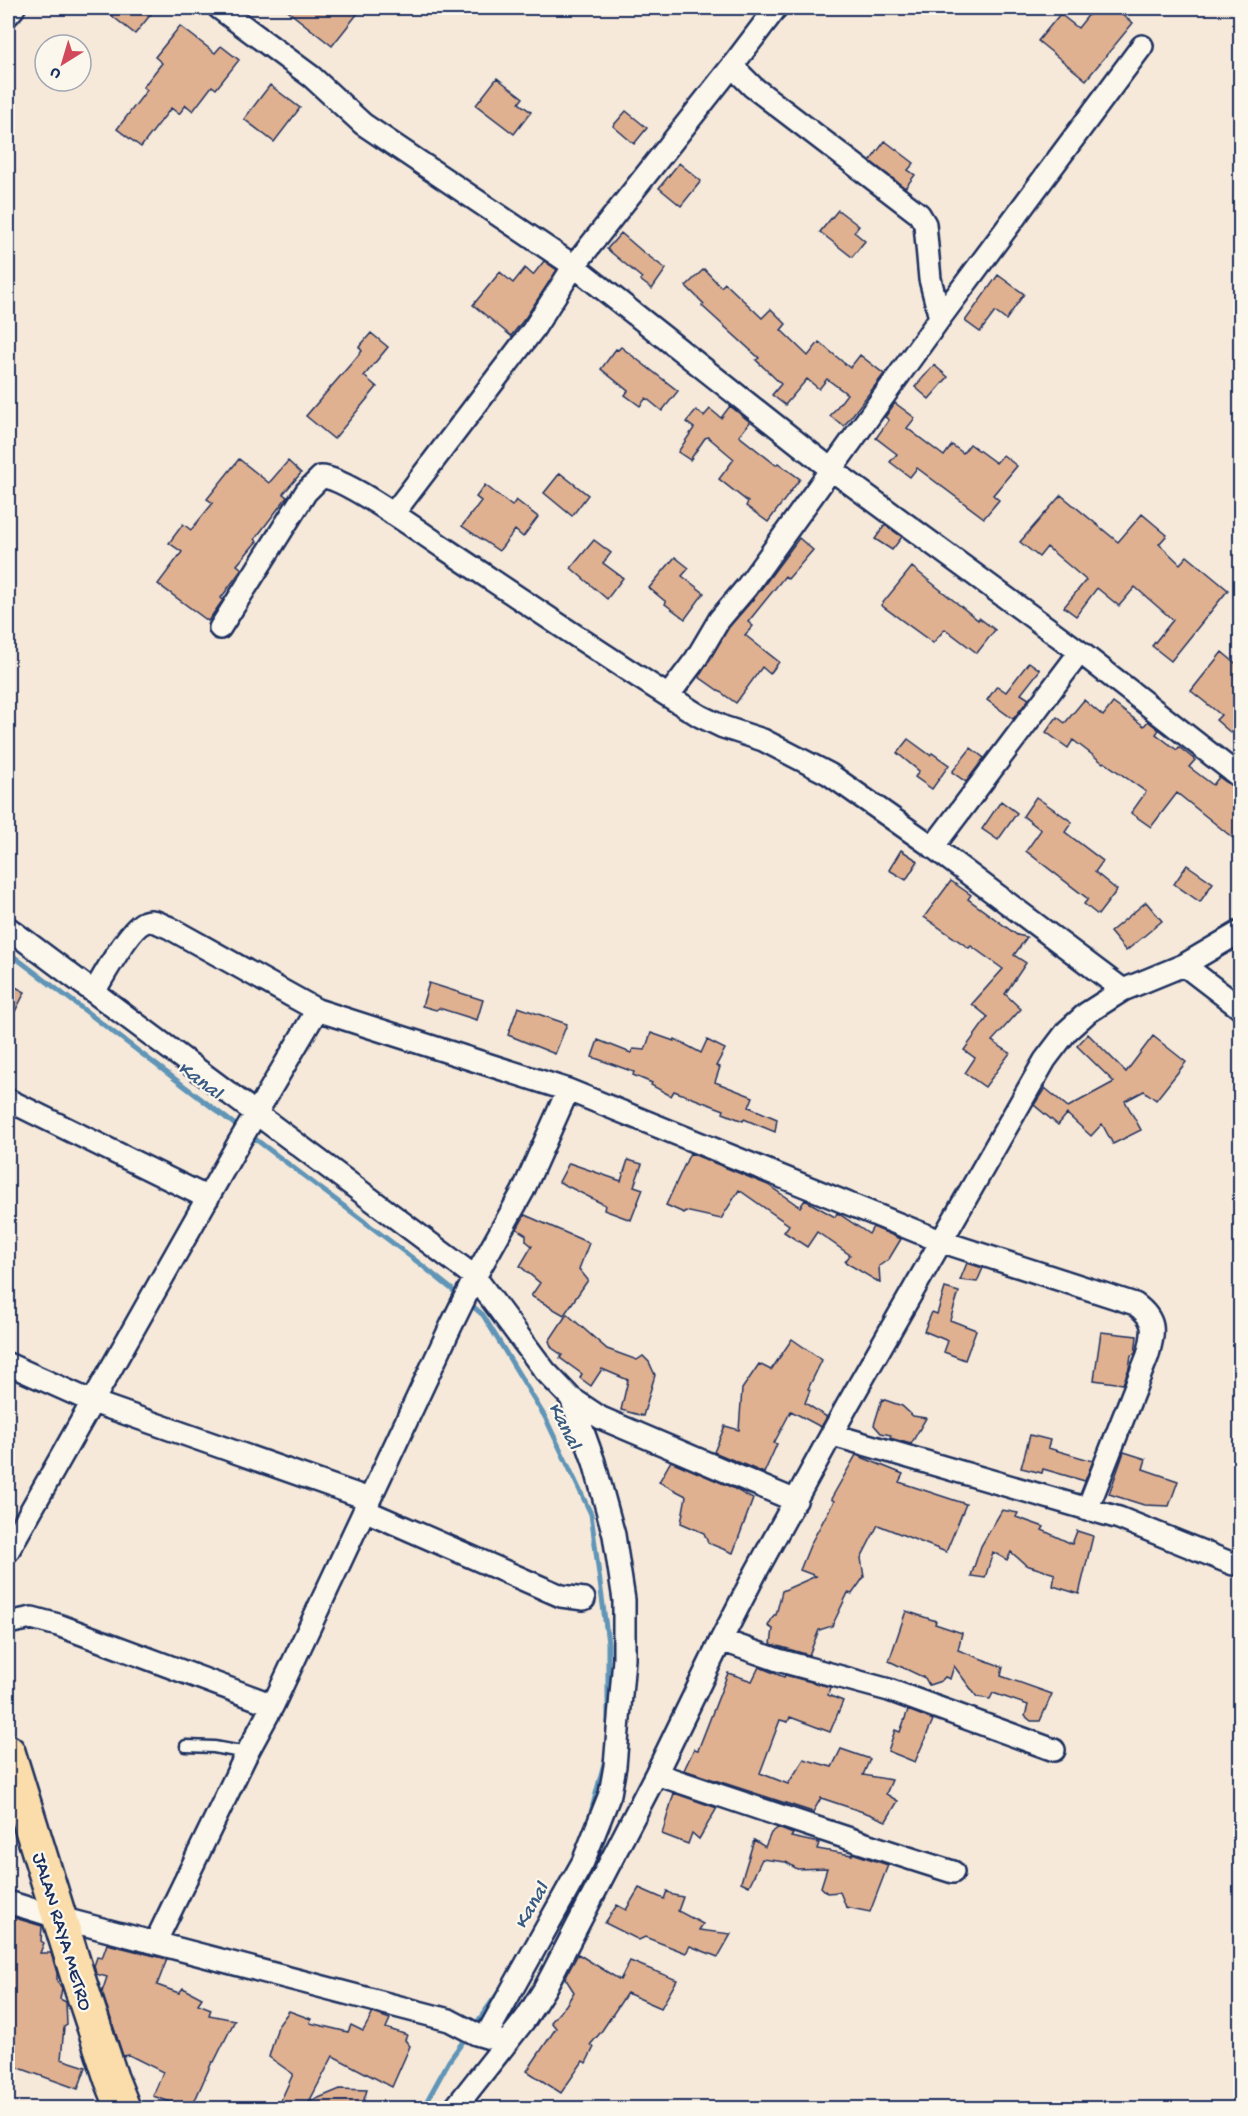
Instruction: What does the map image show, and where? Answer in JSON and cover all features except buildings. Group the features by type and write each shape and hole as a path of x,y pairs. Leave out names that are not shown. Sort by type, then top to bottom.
{"highway":[{"name":"JALAN RAYA METRO","path":"8,1752 100,2047 123,2109"}],"street":[{"path":"8,15 14,8"},
{"path":"219,8 312,77 363,124 574,266 832,470 1080,652 1240,777"},
{"path":"393,514 533,330 574,266 776,8"},
{"path":"668,696 696,659 719,620 746,588 940,318 1142,46"},
{"path":"732,66 753,87 919,214 925,224 930,279 940,318"},
{"path":"220,628 306,492 321,477 329,477 393,514 668,696 723,728 763,740 829,774 933,847 1123,990"},
{"path":"933,847 1080,652"},
{"path":"94,992 131,933 144,922 153,921 168,927 317,1010 568,1090 943,1242 1136,1304 1152,1320 1154,1335 1087,1510"},
{"path":"8,928 94,992 253,1121 472,1285 544,1371 571,1398 601,1418 796,1501"},
{"path":"489,2038 526,2019 545,1988 656,1774 721,1640 847,1406 943,1242 1045,1060 1067,1031 1086,1013 1123,990 1184,965 1240,932"},
{"path":"1184,965 1240,1008"},
{"path":"8,1551 238,1144 317,1010"},
{"path":"155,1943 247,1753 273,1705 366,1504 472,1285 523,1191 568,1090"},
{"path":"8,1100 208,1198"},
{"path":"8,1365 93,1402 366,1504 561,1596 584,1599"},
{"path":"455,2109 489,2038 583,1862 610,1794 615,1766 624,1659 624,1600 614,1535 594,1462 571,1398"},
{"path":"833,1435 1119,1518 1238,1569"},
{"path":"8,1623 32,1618 58,1625 273,1705"},
{"path":"721,1640 778,1660 889,1690 1054,1750"},
{"path":"656,1774 835,1835 953,1872"},
{"path":"8,1902 60,1918 449,2020 489,2038"}],"lane":[{"path":"186,1746 214,1747 247,1753"}],"waterway":[{"name":"Kanal","path":"8,952 242,1130"},
{"name":"Kanal","path":"250,1135 459,1295"},
{"name":"Kanal","path":"469,1303 483,1315 545,1417 591,1514 608,1643 608,1732"},
{"name":"Kanal","path":"589,1820 606,1756"},
{"name":"Kanal","path":"473,2028 501,1989"},
{"name":"Kanal","path":"423,2108 449,2061 467,2036"}]}
